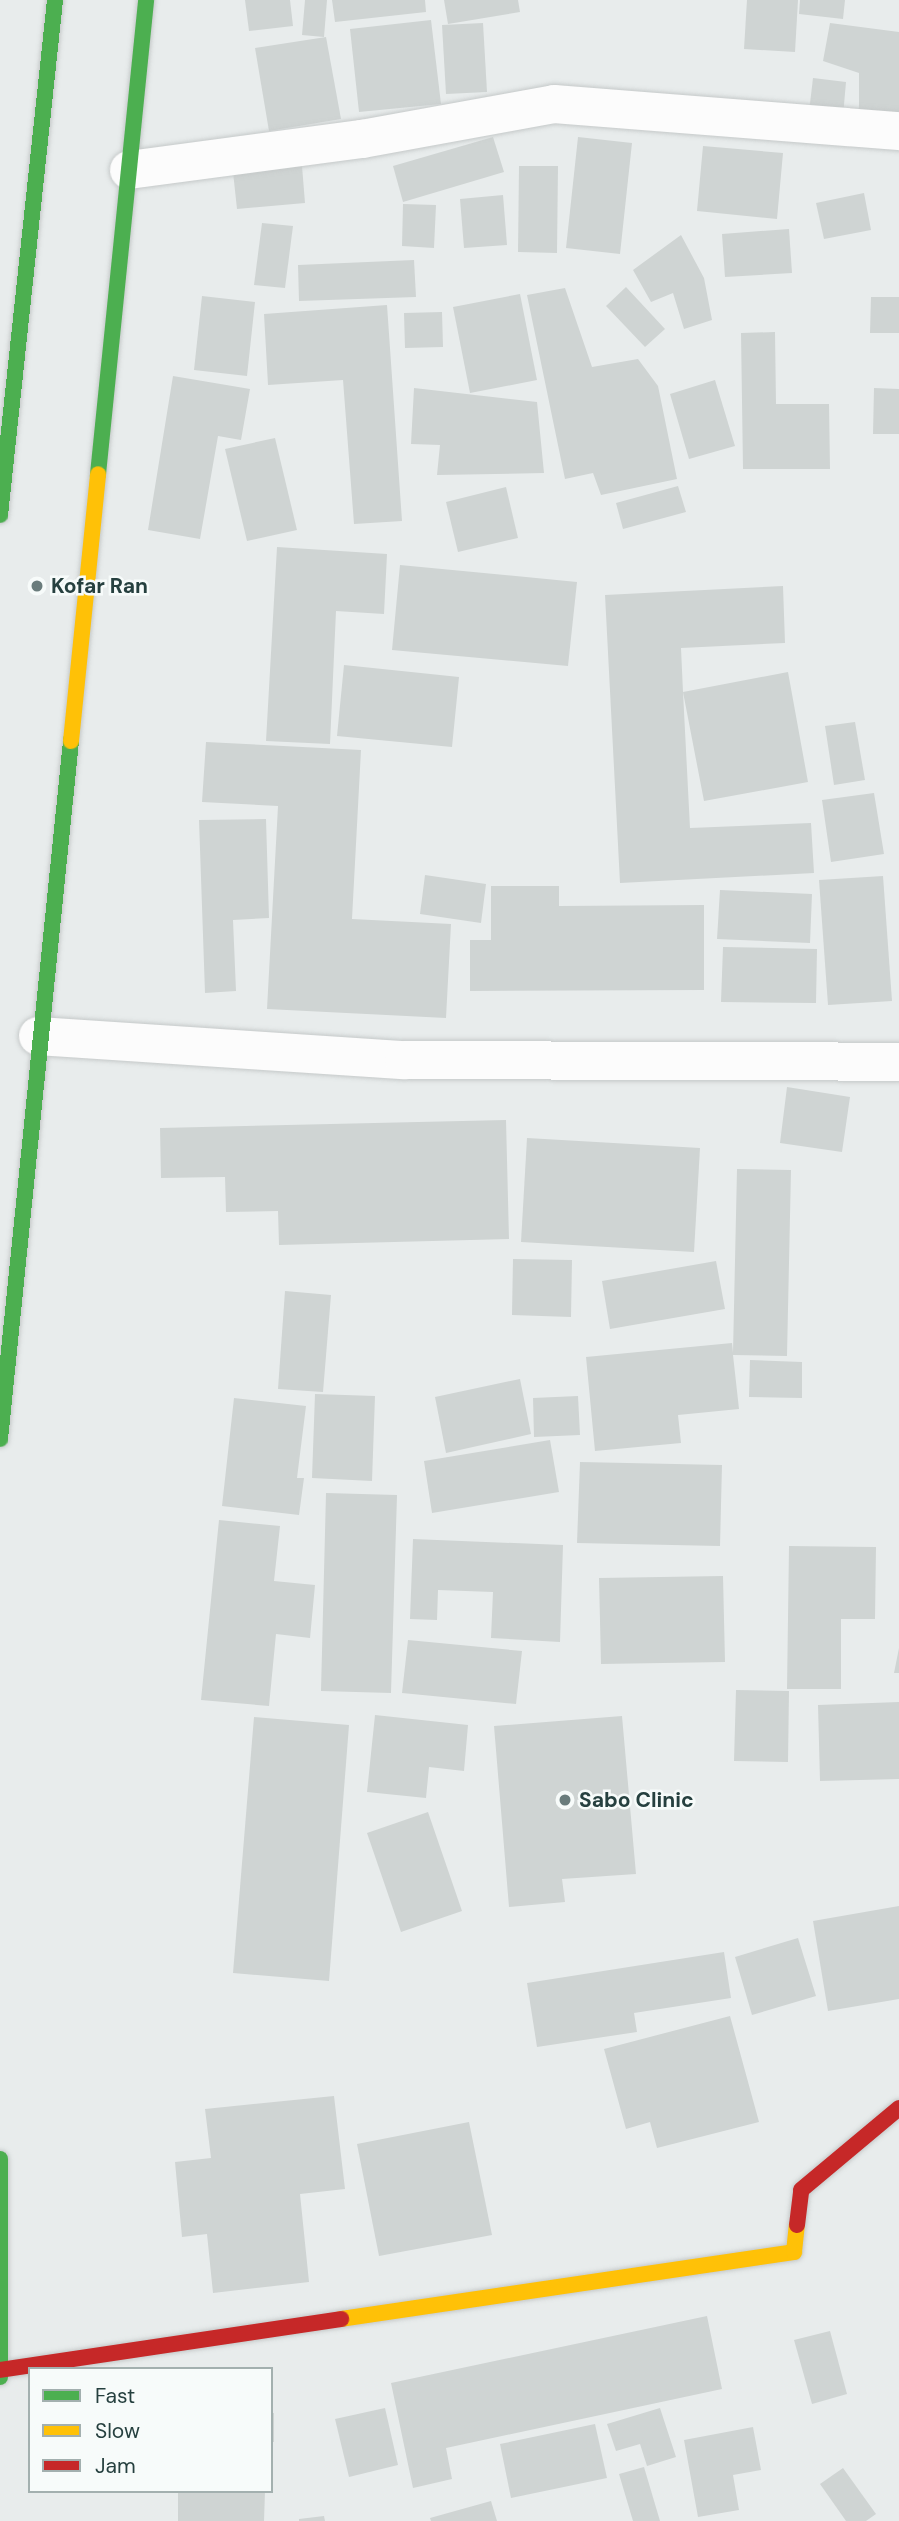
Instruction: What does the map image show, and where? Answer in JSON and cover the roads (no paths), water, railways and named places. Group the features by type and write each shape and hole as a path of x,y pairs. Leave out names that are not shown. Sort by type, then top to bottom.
{"main road":[{"path":"0,515 55,0"},
{"path":"0,1439 38,1036 146,0"},
{"path":"0,2370 794,2252 801,2190 899,2108"},
{"path":"0,2159 0,2377"}],"street":[{"path":"129,170 362,139 554,104 899,131"},
{"path":"38,1036 404,1060 899,1062"}],"place":[{"name":"Kofar Ran","path":"37,586"},
{"name":"Sabo Clinic","path":"565,1800"}]}
